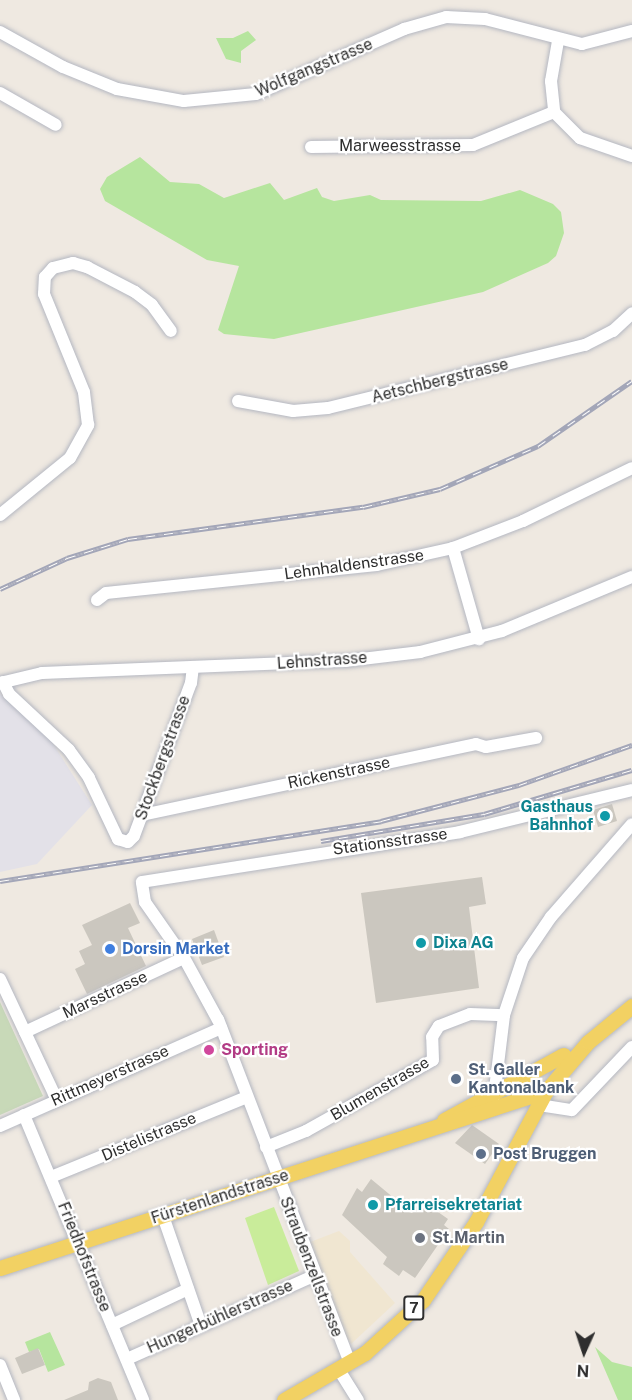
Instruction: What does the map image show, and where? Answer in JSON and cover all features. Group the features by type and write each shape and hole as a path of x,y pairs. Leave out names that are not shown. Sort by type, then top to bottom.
{"main road":[{"name":"7","path":"284,1400 345,1366 423,1300 451,1264 563,1055 632,994"},
{"name":"7","path":"539,1098 588,1042 632,1006"},
{"name":"Fürstenlandstrasse","path":"440,1124 495,1091 563,1055"},
{"name":"Fürstenlandstrasse","path":"0,1268 278,1179 440,1124 519,1107 539,1098"},
{"name":"7","path":"500,1174 519,1107"}],"street":[{"name":"Wolfgangstrasse","path":"0,32 63,67 117,89 184,101 256,94 404,29 446,17 485,19 558,41 594,44 632,32"},
{"path":"558,41 550,88 554,112 580,138 632,156"},
{"path":"0,93 56,125"},
{"name":"Marweesstrasse","path":"311,147 473,145 554,112"},
{"path":"0,515 70,458 88,425 84,392 44,294 45,277 53,268 80,265 135,292 152,305 171,332"},
{"name":"Aetschbergstrasse","path":"238,400 293,411 328,408 585,345 613,331 632,313"},
{"name":"Lehnhaldenstrasse","path":"97,600 106,593 368,566 453,548 524,521 632,468"},
{"path":"453,548 479,639"},
{"name":"Lehnstrasse","path":"2,682 42,673 372,658 479,639 632,576"},
{"name":"Stockbergstrasse","path":"2,682 9,694 69,750 89,778 117,838 124,842 133,838 191,683 193,667"},
{"name":"Rickenstrasse","path":"142,815 476,744 486,747 536,738"},
{"name":"Stationsstrasse","path":"146,878 460,832 632,790"},
{"path":"495,1091 504,1015 523,958 551,917 632,824"},
{"name":"Straubenzellstrasse","path":"146,878 141,890 145,902 184,958 221,1028 358,1400"},
{"name":"Marsstrasse","path":"25,1032 184,958"},
{"path":"0,979 57,1100"},
{"name":"Blumenstrasse","path":"266,1147 306,1131 433,1060 432,1037 439,1026 470,1014 504,1015"},
{"name":"Rittmeyerstrasse","path":"0,1126 221,1028"},
{"path":"539,1098 572,1110 632,1047"},
{"name":"Fürstenlandstrasse","path":"461,1120 494,1100 495,1091"},
{"name":"Distelistrasse","path":"51,1177 247,1097"},
{"name":"Friedhofstrasse","path":"24,1115 128,1359 143,1400"},
{"path":"163,1216 201,1326"},
{"name":"Hungerbühlerstrasse","path":"128,1359 313,1276"},
{"path":"112,1325 188,1289"},
{"path":"0,1365 14,1400"}],"shaded area":[{"path":"0,694 48,736 92,805 37,864 0,872"},
{"path":"339,1231 350,1241 350,1252 395,1303 351,1344 336,1323 305,1244"}],"green space":[{"path":"248,31 256,40 241,51 241,63 226,59 216,38 233,38"},
{"path":"140,157 170,182 199,184 224,198 270,183 284,200 317,188 322,197 334,201 370,195 381,200 481,201 520,190 553,204 561,212 564,233 556,256 548,263 483,292 274,339 224,334 218,330 239,266 207,260 105,201 100,189 107,177"},
{"path":"0,1002 43,1096 0,1115"},
{"path":"274,1207 299,1271 268,1285 245,1218"},
{"path":"50,1332 65,1365 48,1372 39,1349 29,1352 25,1342"},
{"path":"595,1347 612,1362 632,1367 632,1400 618,1400"}],"building":[{"name":"Gasthaus Bahnhof","path":"612,804 617,821 598,827 593,810"},
{"name":"Dixa AG","path":"482,877 486,904 469,907 479,988 376,1003 361,893"},
{"name":"Dorsin Market","path":"130,903 140,923 128,928 146,966 87,994 75,969 85,964 79,951 92,945 82,925"},
{"path":"214,930 224,957 202,965 192,939"},
{"name":"Post Bruggen","path":"472,1125 499,1144 485,1164 455,1143"},
{"path":"371,1179 412,1213 421,1200 448,1219 444,1225 449,1229 415,1278 403,1270 399,1276 383,1264 387,1257 342,1215 357,1188 362,1192"},
{"path":"38,1348 45,1365 22,1374 15,1358"},
{"path":"98,1378 111,1382 118,1400 64,1400 88,1390 89,1382"}],"railway":[{"path":"0,589 67,558 128,539 363,507 440,489 538,446 632,381"},
{"path":"0,881 381,821 519,785 632,745"},
{"path":"321,841 484,814 632,770"}],"place":[{"name":"Gasthaus Bahnhof","path":"605,816"},
{"name":"Dixa AG","path":"421,943"},
{"name":"Dorsin Market","path":"110,949"},
{"name":"Sporting","path":"209,1050"},
{"name":"St. Galler Kantonalbank","path":"456,1079"},
{"name":"Post Bruggen","path":"481,1154"},
{"name":"Pfarreisekretariat","path":"373,1205"},
{"name":"St.Martin","path":"420,1238"}]}
